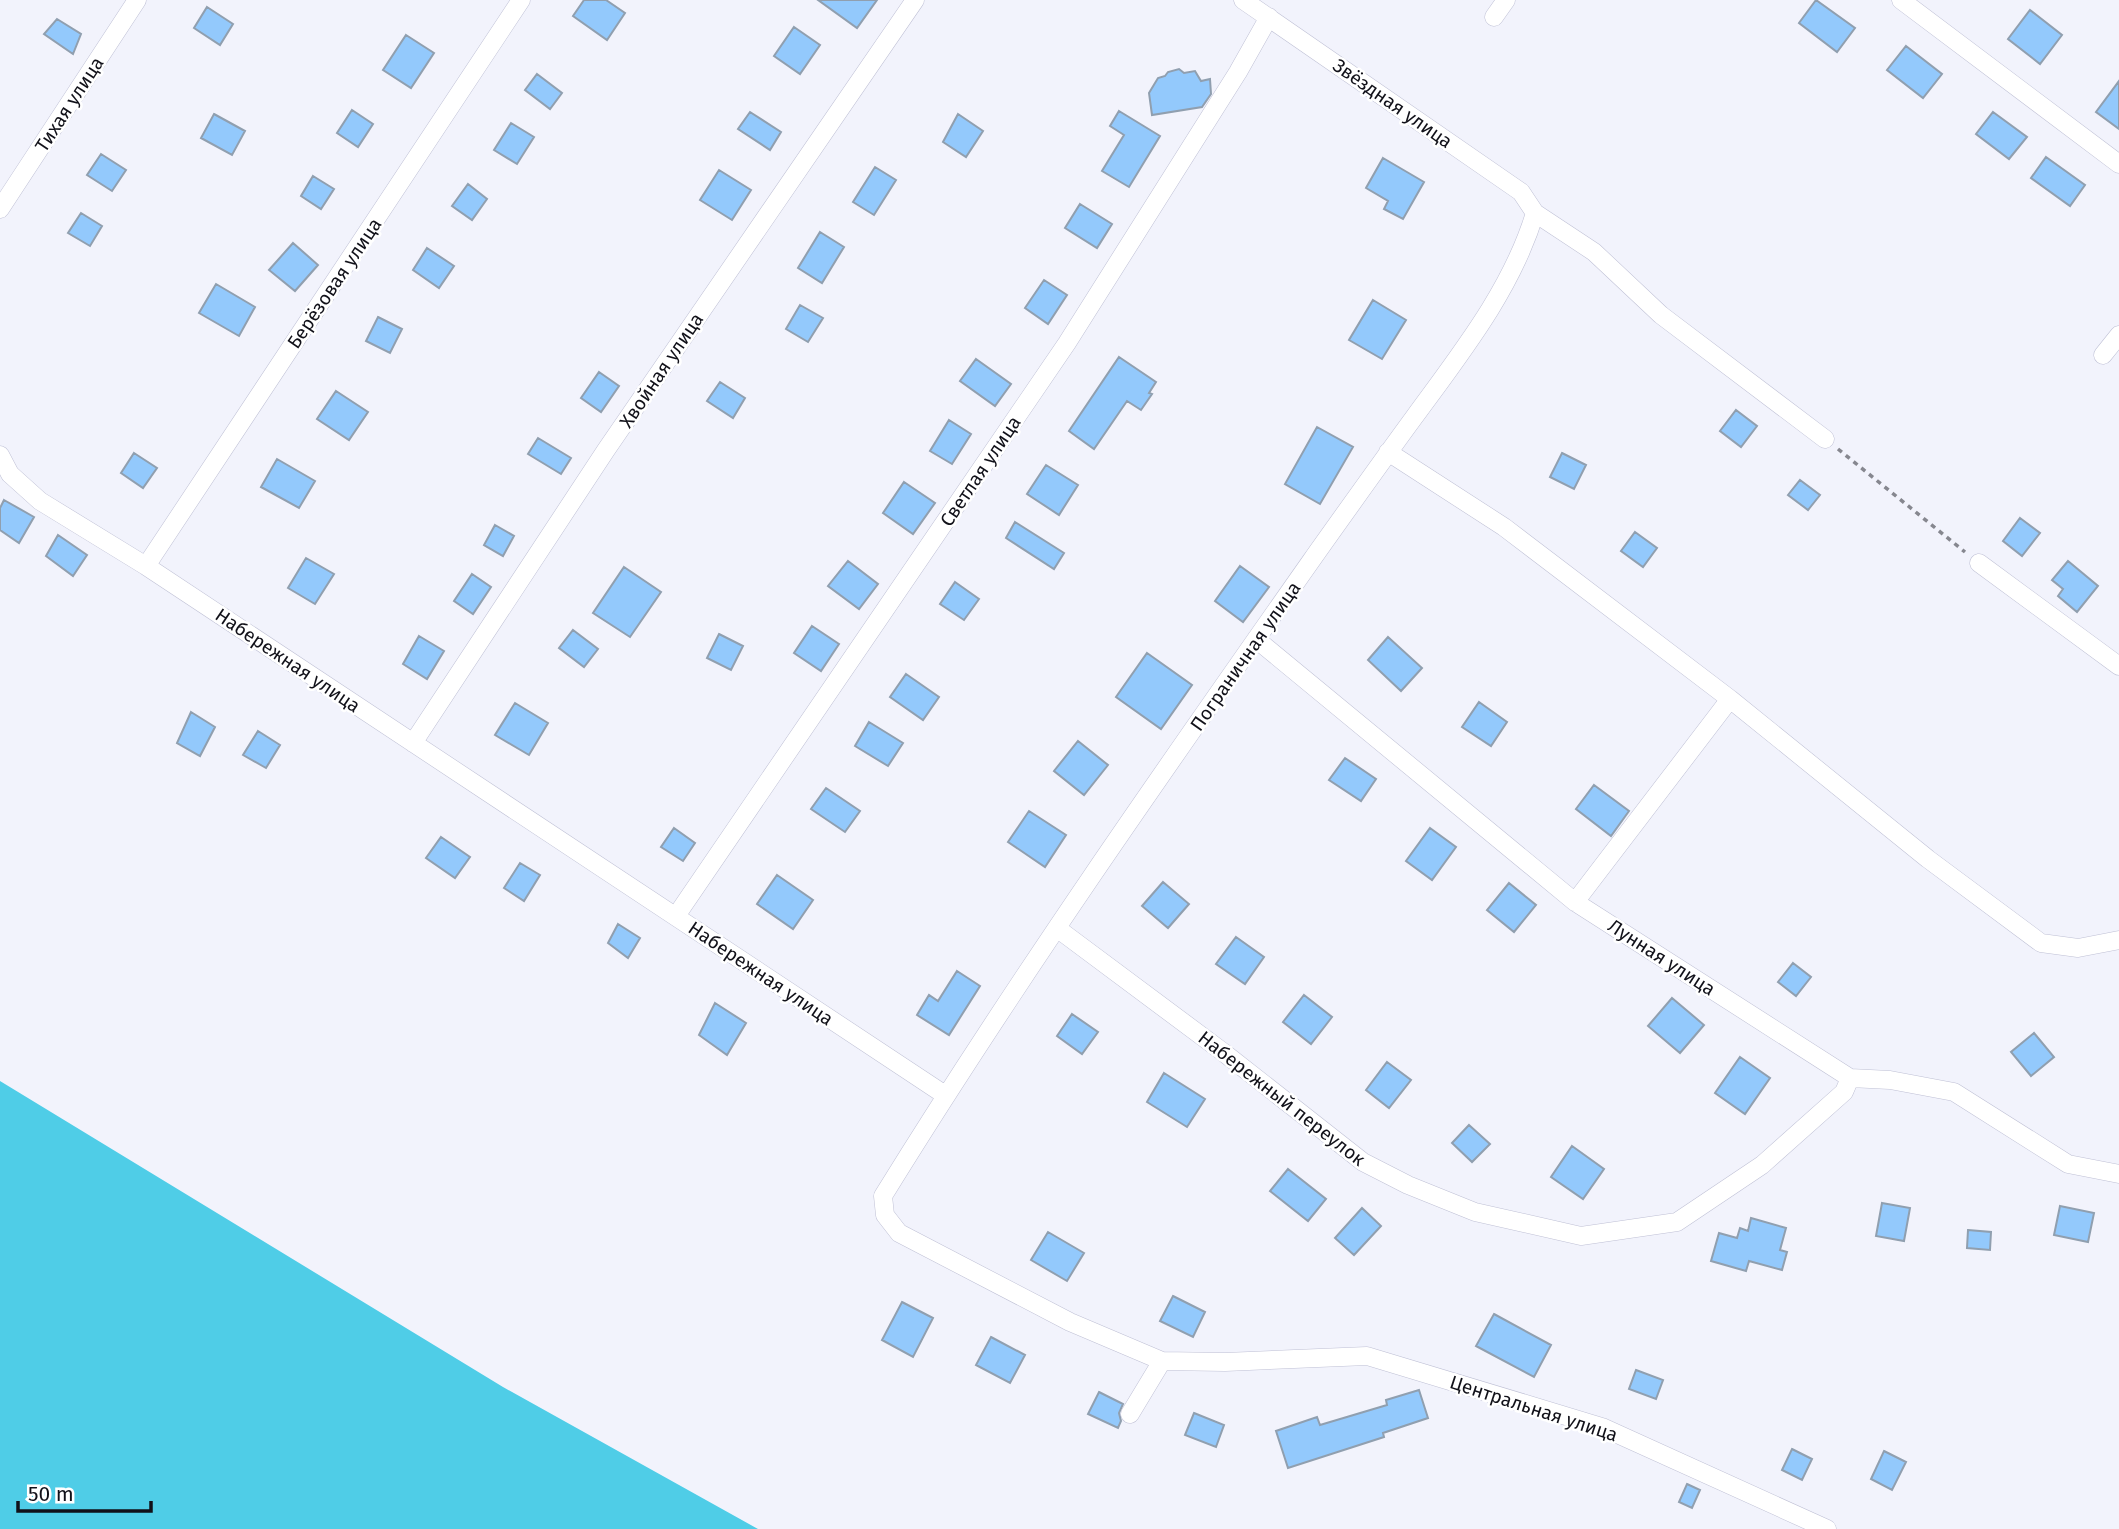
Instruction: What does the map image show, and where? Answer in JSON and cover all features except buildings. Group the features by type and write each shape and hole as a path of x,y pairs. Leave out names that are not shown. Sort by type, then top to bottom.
{"street":[{"name":"Тихая улица","path":"0,209 137,0"},
{"name":"Берёзовая улица","path":"146,566 521,0"},
{"name":"Хвойная улица","path":"412,743 606,450 915,0"},
{"name":"Звёздная улица","path":"1243,0 1521,191 1535,213 1594,252 1661,315 1825,439"},
{"path":"1494,17 1506,0"},
{"path":"1901,0 2119,164"},
{"name":"Светлая улица","path":"676,916 1067,343 1238,72 1269,17"},
{"name":"Пограничная улица","path":"945,1095 1021,977 1058,929 1256,639 1482,324 1529,235 1535,213"},
{"path":"2103,355 2119,335"},
{"path":"1388,452 1504,527 1730,699 1927,859 2041,943 2077,948 2119,940"},
{"path":"0,455 10,474 40,501 146,566"},
{"path":"1979,563 2119,666"},
{"name":"Набережная улица","path":"146,566 945,1095"},
{"name":"Лунная улица","path":"1256,639 1575,902 1850,1078 1890,1080 1954,1092 2068,1164 2119,1174"},
{"path":"1575,902 1730,699"},
{"name":"Набережный переулок","path":"1058,929 1223,1052 1363,1162 1408,1185 1475,1212 1581,1236 1677,1222 1762,1165 1844,1092 1850,1078"},
{"path":"945,1095 883,1196 885,1215 899,1233 1070,1322 1162,1361 1130,1414"},
{"name":"Центральная улица","path":"1162,1361 1225,1362 1367,1356 1602,1427 1827,1529"}],"path":[{"path":"1825,439 1979,563"}],"water":[{"path":"0,1081 503,1387 758,1529 0,1529"}]}
